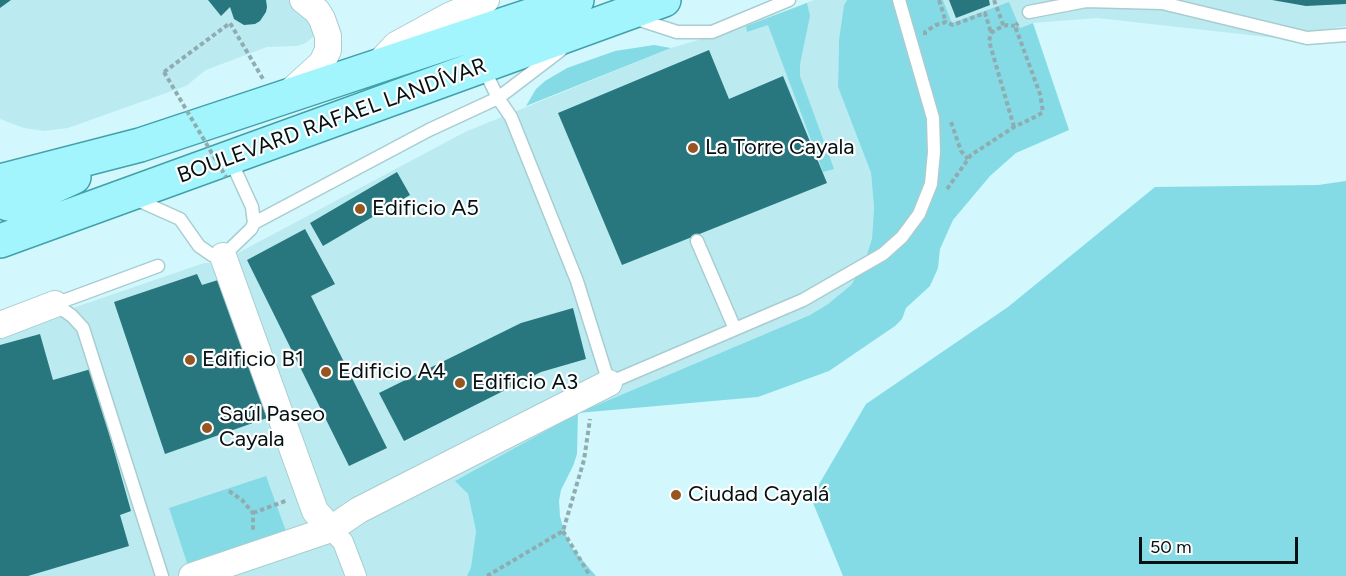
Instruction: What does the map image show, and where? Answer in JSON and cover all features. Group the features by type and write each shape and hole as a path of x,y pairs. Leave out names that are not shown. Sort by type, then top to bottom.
{"main road":[{"name":"BOULEVARD RAFAEL LANDÍVAR","path":"4,183 140,145 378,65 583,14 624,15 664,0"},
{"name":"BOULEVARD RAFAEL LANDÍVAR","path":"0,242 127,195 233,166 482,66 583,14"}],"street":[{"path":"280,99 322,63 328,50 328,36 322,19 317,11 303,0"},
{"path":"378,65 396,45 448,16 486,0"},
{"path":"224,256 315,511 343,542 356,576"},
{"path":"0,326 55,304"},
{"path":"192,576 331,529 359,510 609,383"}],"lane":[{"path":"624,15 677,32 712,33 789,0"},
{"path":"482,66 498,98 511,117 577,281 609,383 803,300 883,254 902,237 919,214 931,184 934,152 933,118 899,0"},
{"path":"1029,12 1086,1 1162,3 1307,38 1346,35"},
{"path":"254,223 429,130 498,98 583,14"},
{"path":"127,195 180,219 199,246 212,255 224,256 251,229 254,223 252,207 233,166"},
{"path":"697,241 735,329"},
{"path":"55,304 158,266"},
{"path":"55,304 72,316 83,328 162,576"}],"path":[{"path":"939,0 946,21 953,25 985,13 991,33 989,41 1014,127"},
{"path":"994,0 1004,27"},
{"path":"991,33 1004,27 1015,26 1029,12"},
{"path":"233,166 164,72 230,23 280,99"},
{"path":"943,195 972,155 1014,127 1037,117 1042,112 1043,106 1015,26"},
{"path":"487,576 562,531 584,460 590,413"},
{"path":"229,491 242,500 253,513 254,528 241,561"},
{"path":"253,513 309,493"},
{"path":"562,531 590,576"}],"shaded area":[{"path":"0,0 310,0 318,32 306,43 297,46 267,47 206,70 186,86 68,128 44,131 24,128 0,119"},
{"path":"814,0 847,0 844,5 839,39 838,87 871,173 874,208 872,237 864,264 851,285 810,315 578,413 456,481 468,494 476,531 471,567 467,576 0,576 0,333 204,263 219,263 465,132 671,48 746,26"},
{"path":"847,0 943,0 952,23 1009,2 1020,28 1033,23 1069,130 1016,153 990,176 953,220 940,249 938,268 930,286 906,308 902,319 895,326 829,371 758,397 578,413 810,315 851,285 864,264 872,238 874,208 871,173 838,87 839,39 844,5"},
{"path":"943,0 1346,0 1346,26 1276,38 1097,18 1033,23 1020,28 952,23"},
{"path":"807,3 810,16 800,64 800,76 834,169 823,172 768,25 747,32 746,26"},
{"path":"654,45 671,48 526,106 536,89 567,68 615,51"},
{"path":"1346,181 1346,576 843,576 811,498 866,404 1008,307 1155,187 1318,185"},
{"path":"578,413 577,454 561,490 560,516 572,548 596,576 467,576 471,567 476,531 468,494 455,481"},
{"path":"266,476 287,534 189,569 169,508"}],"building":[{"path":"0,0 11,0 0,8"},
{"path":"208,0 266,0 267,7 260,21 244,25 234,19 230,7 221,16"},
{"path":"949,0 989,0 990,5 956,18"},
{"path":"1272,0 1346,0 1346,4 1306,6"},
{"name":"La Torre Cayala","path":"709,50 729,99 783,76 827,183 622,265 558,113"},
{"name":"Edificio A5","path":"397,172 410,195 323,246 310,223"},
{"name":"Edificio A4","path":"305,229 335,284 311,296 387,448 349,466 247,260"},
{"name":"Edificio B1","path":"197,274 202,285 218,280 267,418 165,454 114,302"},
{"name":"Edificio A3","path":"573,308 586,359 541,372 404,441 379,393 521,323"},
{"path":"40,334 53,380 91,369 131,511 120,515 129,546 28,576 0,576 0,345"}],"place":[{"name":"La Torre Cayala","path":"693,148"},
{"name":"Edificio A5","path":"360,209"},
{"name":"Edificio B1","path":"190,360"},
{"name":"Edificio A4","path":"326,372"},
{"name":"Edificio A3","path":"460,383"},
{"name":"Saúl Paseo Cayala","path":"207,428"},
{"name":"Ciudad Cayalá","path":"676,495"}]}
